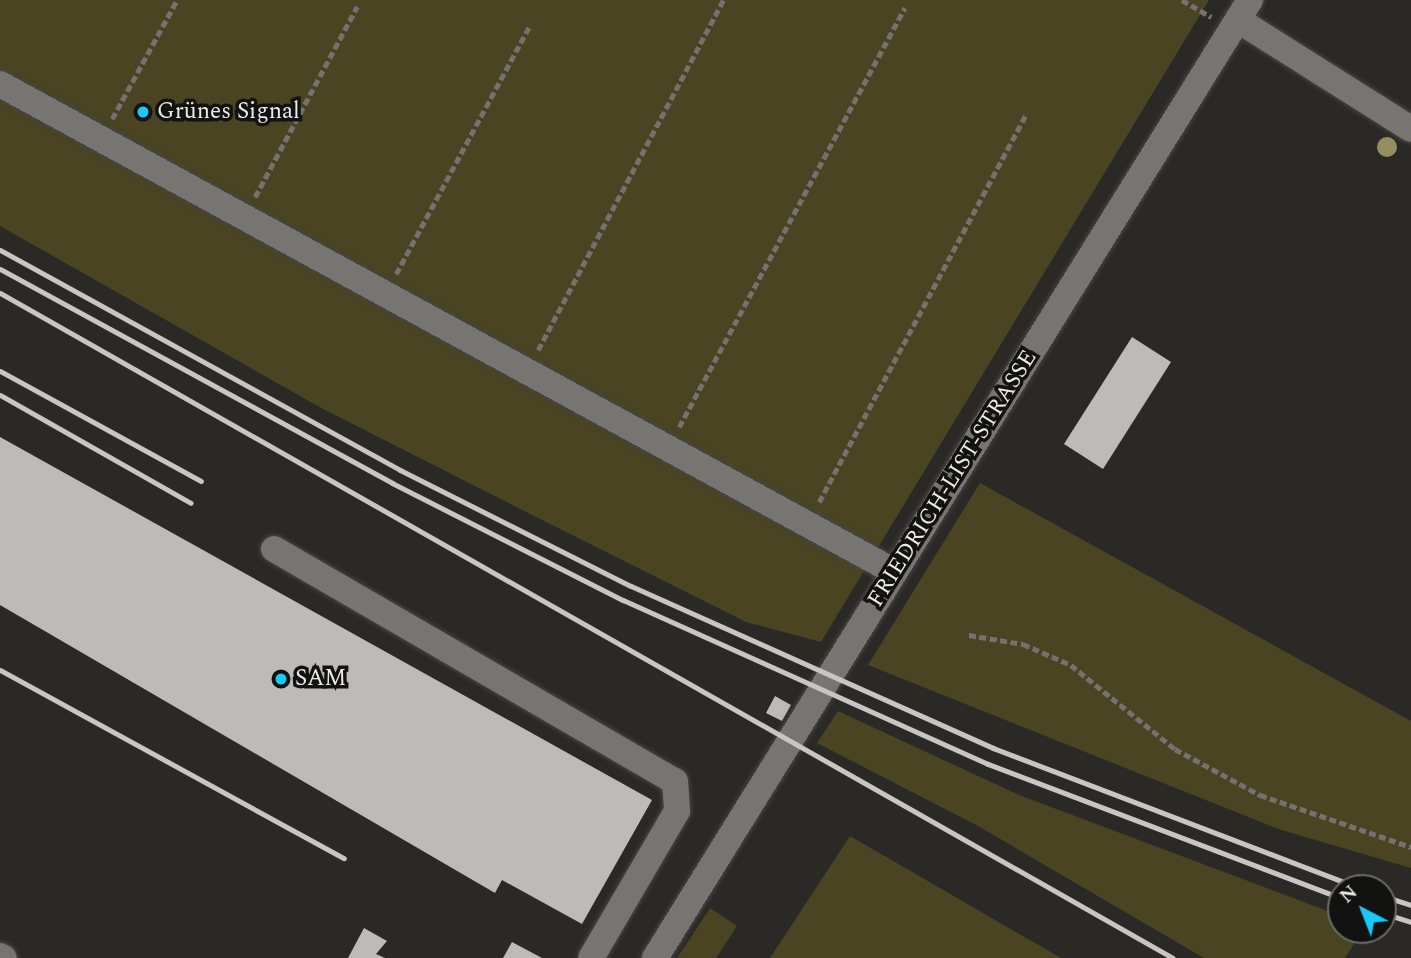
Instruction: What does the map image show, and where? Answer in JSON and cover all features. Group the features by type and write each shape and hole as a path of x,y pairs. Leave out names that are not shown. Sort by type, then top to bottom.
{"street":[{"path":"1244,10 1411,129"},
{"name":"FRIEDRICH-LIST-STRASSE","path":"655,958 1244,10"},
{"path":"0,83 103,135 384,296 895,572"},
{"path":"274,549 675,781 677,811 591,958"}],"path":[{"path":"103,135 177,0"},
{"path":"526,373 723,0"},
{"path":"245,216 357,7"},
{"path":"667,449 905,8"},
{"path":"384,296 530,24"},
{"path":"807,525 1026,115"},
{"path":"969,635 1023,644 1071,665 1174,749 1248,789 1411,847"}],"shaded area":[{"path":"0,0 1209,0 821,642 746,622 532,515 323,409 0,226"},
{"path":"980,483 1411,721 1411,868 1278,829 868,665"},
{"path":"838,711 1019,795 1327,911 1327,944 1354,944 1345,958 1204,958 978,826 817,743"},
{"path":"850,836 1061,958 770,958"},
{"path":"710,908 737,926 716,958 677,958"}],"building":[{"path":"1132,337 1171,362 1103,469 1064,444"},
{"name":"SAM","path":"0,437 652,800 582,924 502,880 495,893 0,605"},
{"path":"775,696 791,705 782,721 766,713"},
{"path":"364,928 387,941 376,954 385,958 348,958"},
{"path":"512,942 542,958 503,958"}],"railway":[{"path":"0,250 400,470 631,586 993,748 1327,875"},
{"path":"0,269 392,483 623,600 988,764 1327,893"},
{"path":"0,293 1173,958"},
{"path":"0,371 201,481"},
{"path":"0,395 191,503"},
{"path":"0,670 344,858"},
{"path":"1397,900 1411,905"},
{"path":"1397,918 1411,922"}],"place":[{"name":"Grünes Signal","path":"143,112"},
{"name":"SAM","path":"281,679"}]}
